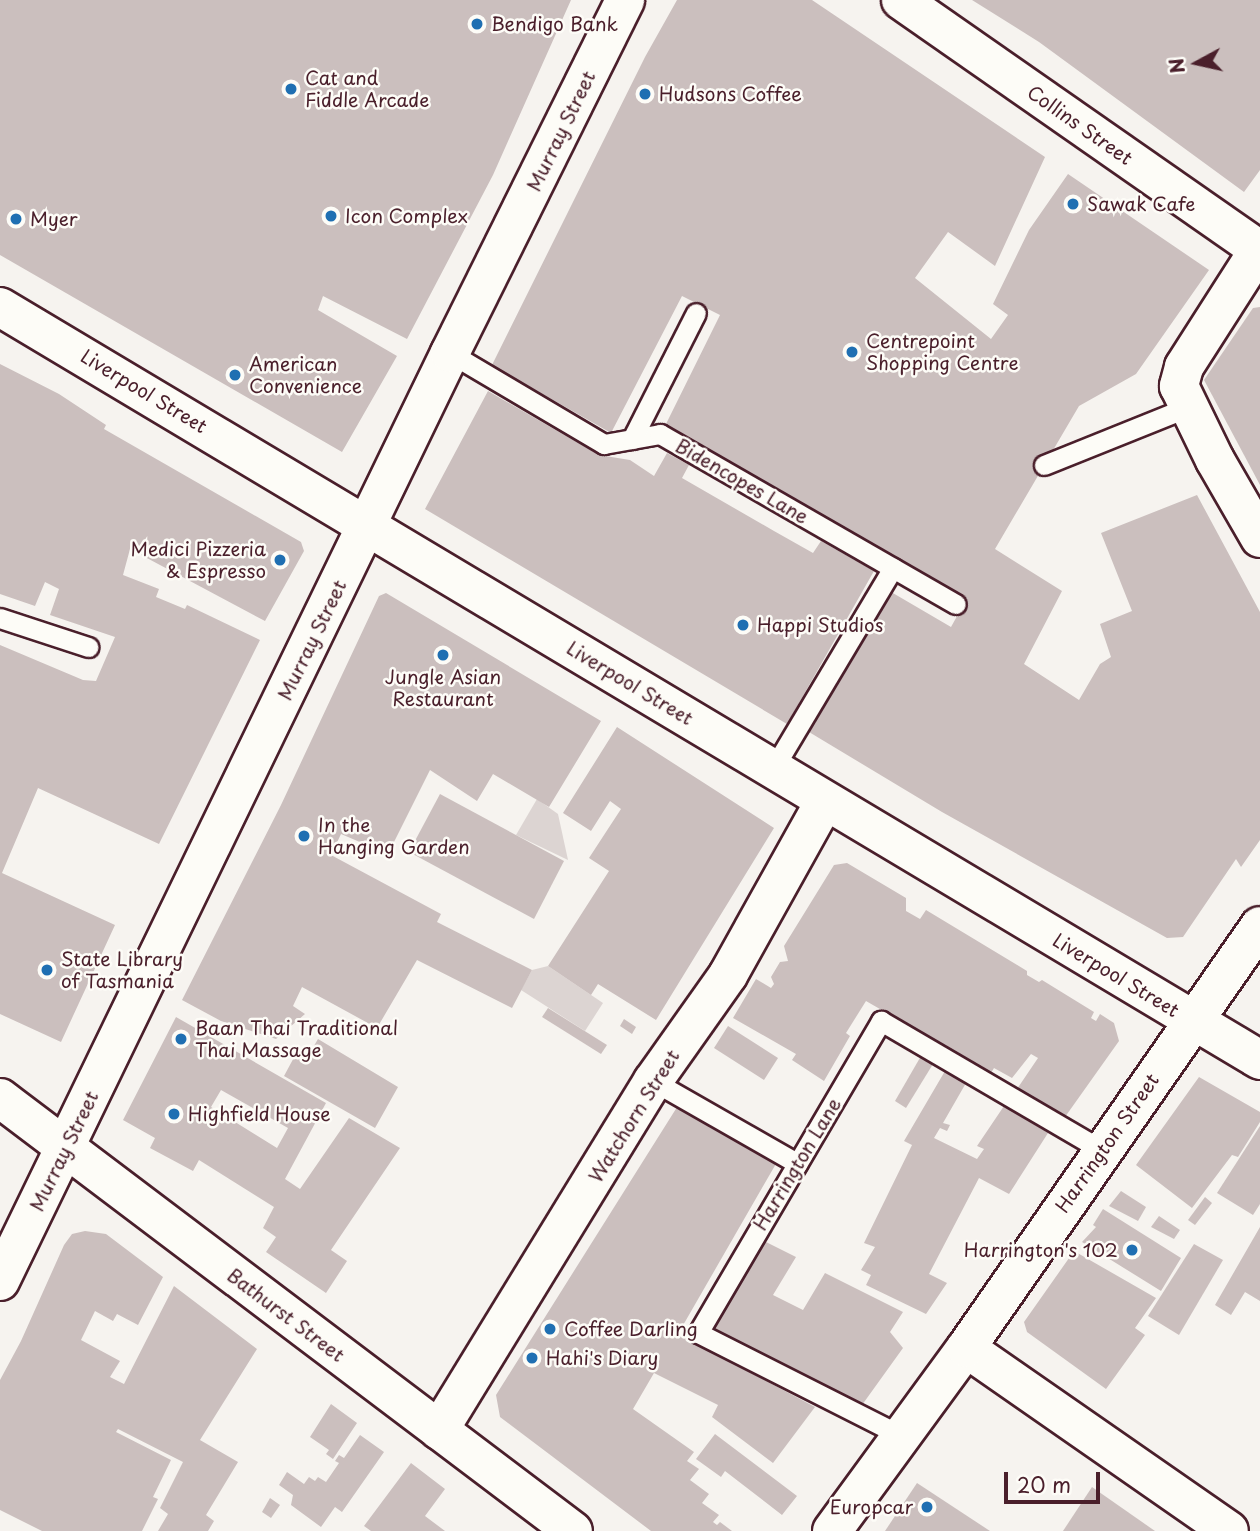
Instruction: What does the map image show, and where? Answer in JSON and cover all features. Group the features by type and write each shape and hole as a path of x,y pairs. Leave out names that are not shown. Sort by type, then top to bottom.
{"main road":[{"name":"Murray Street","path":"0,1281 450,352 625,0"},
{"name":"Collins Street","path":"901,0 1260,249"},
{"path":"1260,249 1184,367 1179,386 1260,538"},
{"name":"Liverpool Street","path":"0,307 1260,1060"},
{"name":"Watchorn Street","path":"439,1430 653,1081 728,975 825,801"},
{"name":"Harrington Street","path":"832,1531 900,1434 966,1348 1260,926"},
{"name":"Bathurst Street","path":"0,1098 573,1531"},
{"path":"966,1348 1228,1531"}],"lane":[{"path":"632,439 696,313"},
{"name":"Bidencopes Lane","path":"450,352 604,444 660,434 956,604"},
{"path":"1044,465 1188,407"},
{"path":"773,769 893,568"},
{"path":"0,618 88,647"},
{"name":"Harrington Lane","path":"900,1434 698,1333 881,1021 1102,1150"},
{"path":"653,1081 797,1163"}],"shaded area":[{"path":"537,799 558,814 568,860 516,835"},
{"path":"548,966 603,1003 585,1031 521,990 532,970"}],"building":[{"path":"0,0 571,0 493,175 407,339 323,296 318,310 397,356 342,452 0,255"},
{"path":"677,0 812,0 1045,157 995,266 948,232 915,278 991,339 1008,315 993,304 1029,230 1068,174 1209,270 1136,374 1079,406 995,549 1062,591 1024,664 1079,700 1100,664 1111,657 1100,624 1132,611 1101,533 1197,495 1260,612 1260,840 1241,867 1236,859 1183,937 1167,938 942,812 804,729 886,589 951,627 966,600 665,426 720,315 682,296 611,433 492,365 645,57"},
{"path":"972,0 1260,0 1260,170 1244,192 1039,42"},
{"path":"1260,307 1260,485 1204,380 1253,308"},
{"path":"0,364 59,394 106,425 104,429 301,542 304,551 265,621 130,549 123,575 159,589 156,597 185,609 187,605 260,640 159,844 38,788 2,873 115,925 61,1042 0,1014 0,645 83,680 96,681 115,637 50,615 59,589 45,582 35,606 0,594"},
{"path":"488,391 599,455 630,460 654,476 667,453 689,465 682,478 774,531 813,553 821,541 874,571 787,724 425,509"},
{"path":"386,593 601,721 549,807 493,774 477,801 430,770 388,854 341,834 331,855 441,914 437,922 532,970 512,1008 417,960 377,1028 302,987 293,1006 305,1014 276,1039 221,1021 182,1000 281,805 379,596"},
{"path":"617,727 774,828 656,1020 598,984 591,995 548,966 609,871 589,858 621,809 610,801 591,831 563,813"},
{"path":"440,794 564,861 534,919 409,852"},
{"path":"847,863 906,898 906,911 920,919 926,910 1027,971 1027,975 1039,982 1042,980 1094,1012 1091,1018 1096,1021 1100,1014 1114,1023 1119,1041 1065,1117 1017,1089 1038,1058 1031,1054 1012,1078 994,1068 991,1073 866,1001 846,1033 850,1036 824,1081 792,1060 796,1054 733,1018 756,979 771,988 774,984 771,977 780,962 788,961 784,946 834,865"},
{"path":"548,1008 607,1045 601,1054 542,1017"},
{"name":"Highfield House","path":"176,1017 326,1103 285,1179 300,1189 349,1118 400,1148 331,1250 347,1261 326,1293 266,1252 276,1237 263,1228 274,1207 199,1160 193,1171 150,1148 155,1138 123,1120","holes":["221,1090 288,1128 277,1148 211,1107"]},
{"path":"624,1019 636,1027 632,1034 620,1026"},
{"path":"728,1026 778,1058 764,1080 714,1048"},
{"path":"318,1039 398,1087 375,1128 284,1076 298,1050 308,1056"},
{"path":"921,1056 933,1064 906,1108 895,1101"},
{"path":"945,1071 966,1083 943,1123 950,1125 947,1131 940,1128 934,1138 977,1159 984,1149 977,1146 1004,1106 1048,1133 1009,1194 979,1178 929,1274 947,1283 926,1314 866,1285 871,1275 861,1270 875,1247 864,1243 912,1145 904,1141"},
{"path":"1199,1077 1260,1112 1260,1122 1238,1157 1232,1155 1192,1208 1136,1165"},
{"path":"679,1104 777,1162 678,1334 815,1407 773,1463 712,1417 718,1405 654,1373 633,1409 694,1452 687,1461 699,1469 690,1480 709,1494 702,1503 719,1515 713,1522 717,1525 720,1522 732,1531 651,1531 500,1417 496,1395"},
{"path":"1260,1126 1260,1204 1253,1215 1217,1193"},
{"path":"1121,1191 1146,1207 1138,1221 1109,1206"},
{"path":"1205,1197 1212,1203 1195,1225 1188,1220"},
{"name":"Harrington's 102","path":"1103,1209 1181,1258 1161,1291 1082,1242 1096,1227 1093,1225"},
{"path":"1159,1216 1180,1230 1174,1239 1151,1227"},
{"path":"1260,1227 1260,1301 1245,1292 1231,1315 1215,1305"},
{"path":"85,1231 106,1234 163,1277 138,1325 117,1314 113,1321 95,1311 81,1340 120,1361 110,1377 124,1384 174,1286 257,1349 200,1440 238,1462 206,1515 214,1521 208,1531 158,1531 168,1514 160,1508 183,1462 118,1429 116,1432 171,1460 153,1497 158,1499 142,1531 42,1531 0,1510 0,1380 21,1341 64,1245 72,1234"},
{"path":"760,1239 796,1257 773,1295 803,1310 825,1273 903,1312 890,1332 903,1348 862,1405 716,1333 714,1321"},
{"path":"1194,1244 1223,1260 1179,1335 1148,1316"},
{"path":"1074,1251 1156,1298 1135,1328 1145,1335 1106,1389 1027,1332 1024,1322"},
{"path":"331,1404 357,1423 333,1459 326,1454 329,1450 310,1437"},
{"path":"715,1434 797,1496 782,1515 725,1471 721,1477 696,1459"},
{"path":"360,1435 384,1452 342,1512 335,1507 321,1527 291,1505 293,1495 279,1485 287,1472 304,1484 309,1477 315,1481 318,1477 326,1482 339,1463 335,1461 339,1455 344,1458"},
{"path":"411,1463 445,1489 425,1516 445,1531 371,1531 364,1526"},
{"name":"Europcar","path":"917,1483 990,1531 885,1531"},
{"path":"1092,1487 1155,1531 1063,1531"},
{"path":"270,1498 280,1505 271,1518 262,1512"}],"place":[{"name":"Bendigo Bank","path":"477,24"},
{"name":"Cat and Fiddle Arcade","path":"291,89"},
{"name":"Hudsons Coffee","path":"645,94"},
{"name":"Sawak Cafe","path":"1073,204"},
{"name":"Icon Complex","path":"331,216"},
{"name":"Myer","path":"16,219"},
{"name":"Centrepoint Shopping Centre","path":"852,352"},
{"name":"American Convenience","path":"235,375"},
{"name":"Medici Pizzeria & Espresso","path":"280,560"},
{"name":"Happi Studios","path":"743,625"},
{"name":"Jungle Asian Restaurant","path":"443,655"},
{"name":"In the Hanging Garden","path":"304,836"},
{"name":"State Library of Tasmania","path":"47,970"},
{"name":"Baan Thai Traditional Thai Massage","path":"181,1039"},
{"name":"Highfield House","path":"174,1114"},
{"name":"Harrington's 102","path":"1132,1250"},
{"name":"Coffee Darling","path":"550,1329"},
{"name":"Hahi's Diary","path":"532,1358"},
{"name":"Europcar","path":"927,1507"}]}
